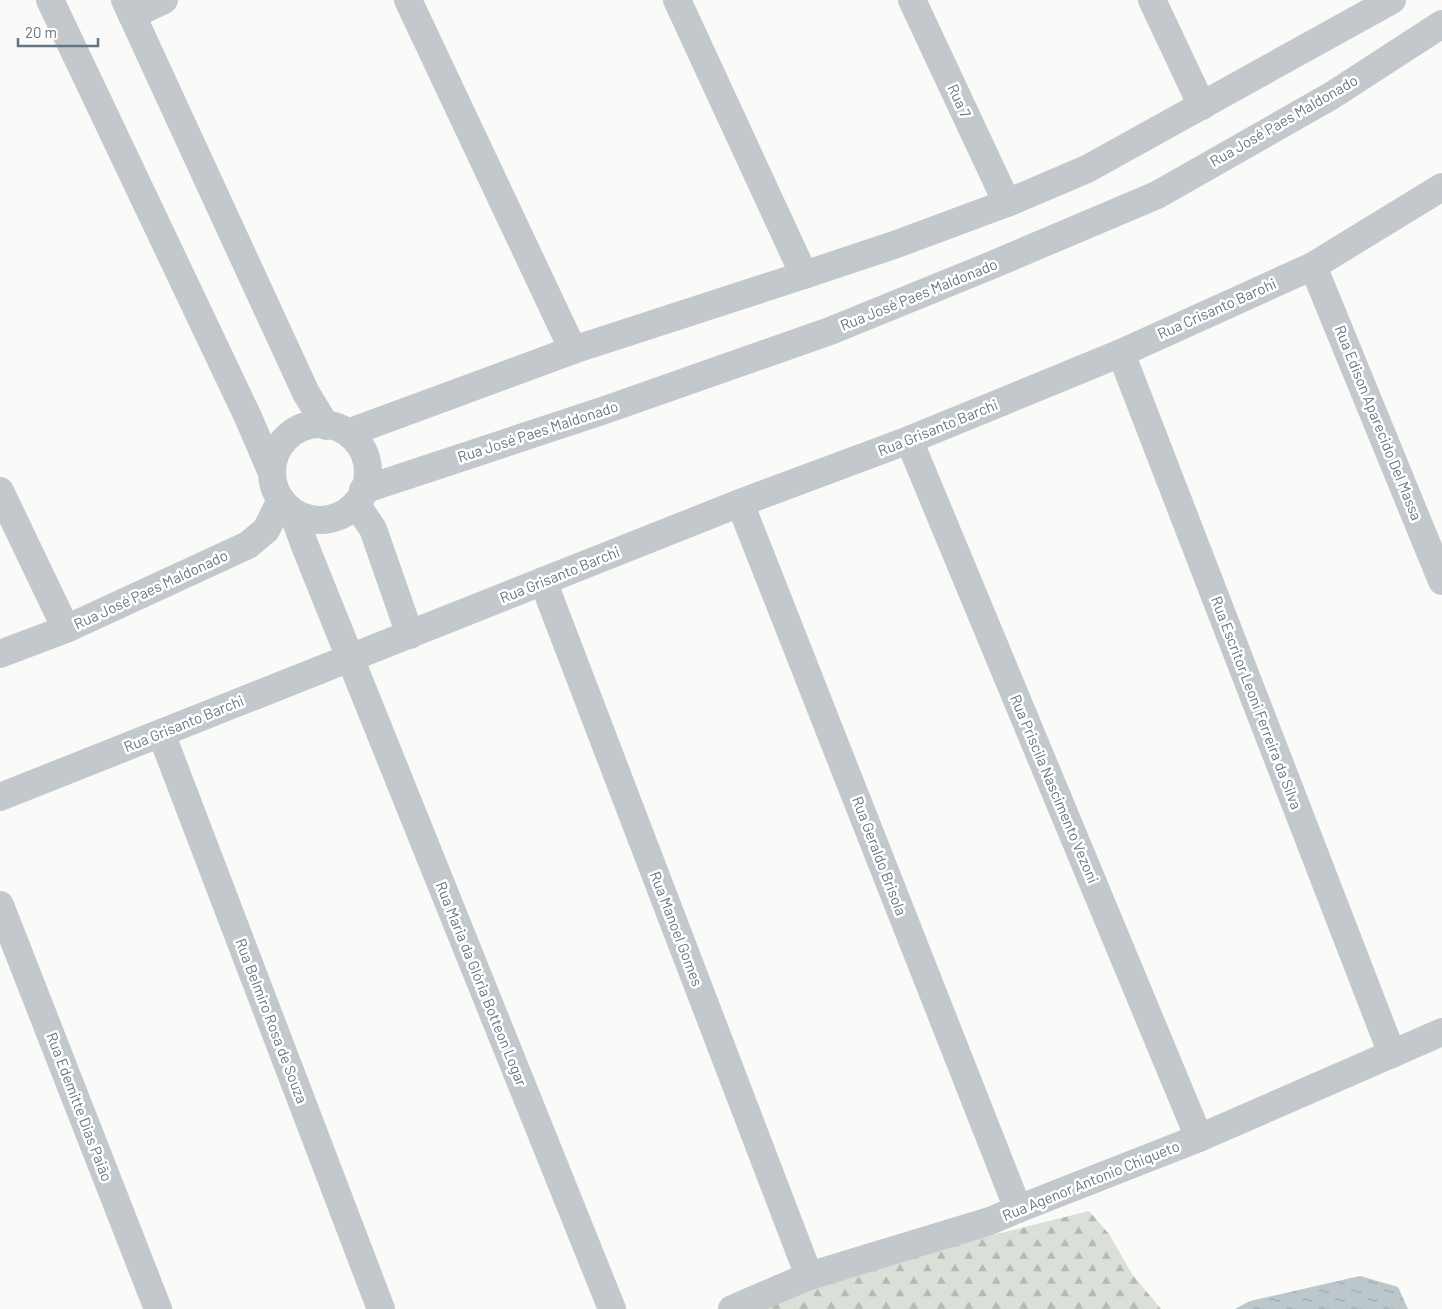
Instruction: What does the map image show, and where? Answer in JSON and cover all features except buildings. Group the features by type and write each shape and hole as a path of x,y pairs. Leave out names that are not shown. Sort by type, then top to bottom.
{"street":[{"path":"50,0 244,408 272,473 274,488 287,506 304,518 318,521 332,519 346,513 360,497 367,479 367,465 363,452 357,442 337,429 306,393 128,7 164,0"},
{"path":"408,0 573,350"},
{"path":"677,0 804,275"},
{"name":"Rua 7","path":"912,0 1006,203"},
{"path":"1152,0 1202,106"},
{"path":"272,473 274,459 280,445 290,435 302,428 314,424 337,429 804,275 894,245 1006,203 1087,169 1392,0"},
{"name":"Rua José Paes Maldonado","path":"360,497 830,331 1157,195 1331,96 1442,24"},
{"path":"1313,266 1442,187"},
{"name":"Rua Crisanto Barohi","path":"1121,353 1313,266"},
{"name":"Rua Edison Aparecido Del Massa","path":"1313,266 1442,581"},
{"name":"Rua Grisanto Barchi","path":"0,797 740,503 909,440 1121,353"},
{"name":"Rua Escritor Leoni Ferreira da Silva","path":"1121,353 1392,1054"},
{"name":"Rua Priscila Nascimento Vezoni","path":"909,440 1199,1138"},
{"path":"0,491 66,629"},
{"path":"360,497 373,528 410,635"},
{"name":"Rua Geraldo Brisola","path":"740,503 1018,1209"},
{"name":"Rua José Paes Maldonado","path":"0,654 66,629 248,545 266,530 287,506"},
{"name":"Rua Maria da Glória Botteon Logar","path":"287,506 305,546 612,1309"},
{"name":"Rua Manoel Gomes","path":"543,581 809,1276"},
{"name":"Rua Belmiro Rosa de Souza","path":"161,733 381,1309"},
{"name":"Rua Edemitte Dias Paião","path":"0,905 158,1309"},
{"name":"Rua Agenor Antonio Chiqueto","path":"732,1309 809,1276 990,1221 1199,1138 1442,1032"}],"green space":[{"path":"1089,1211 1109,1234 1132,1274 1161,1309 747,1309 812,1280"}],"water":[{"path":"1360,1276 1398,1287 1408,1309 1235,1309 1250,1301"}]}
